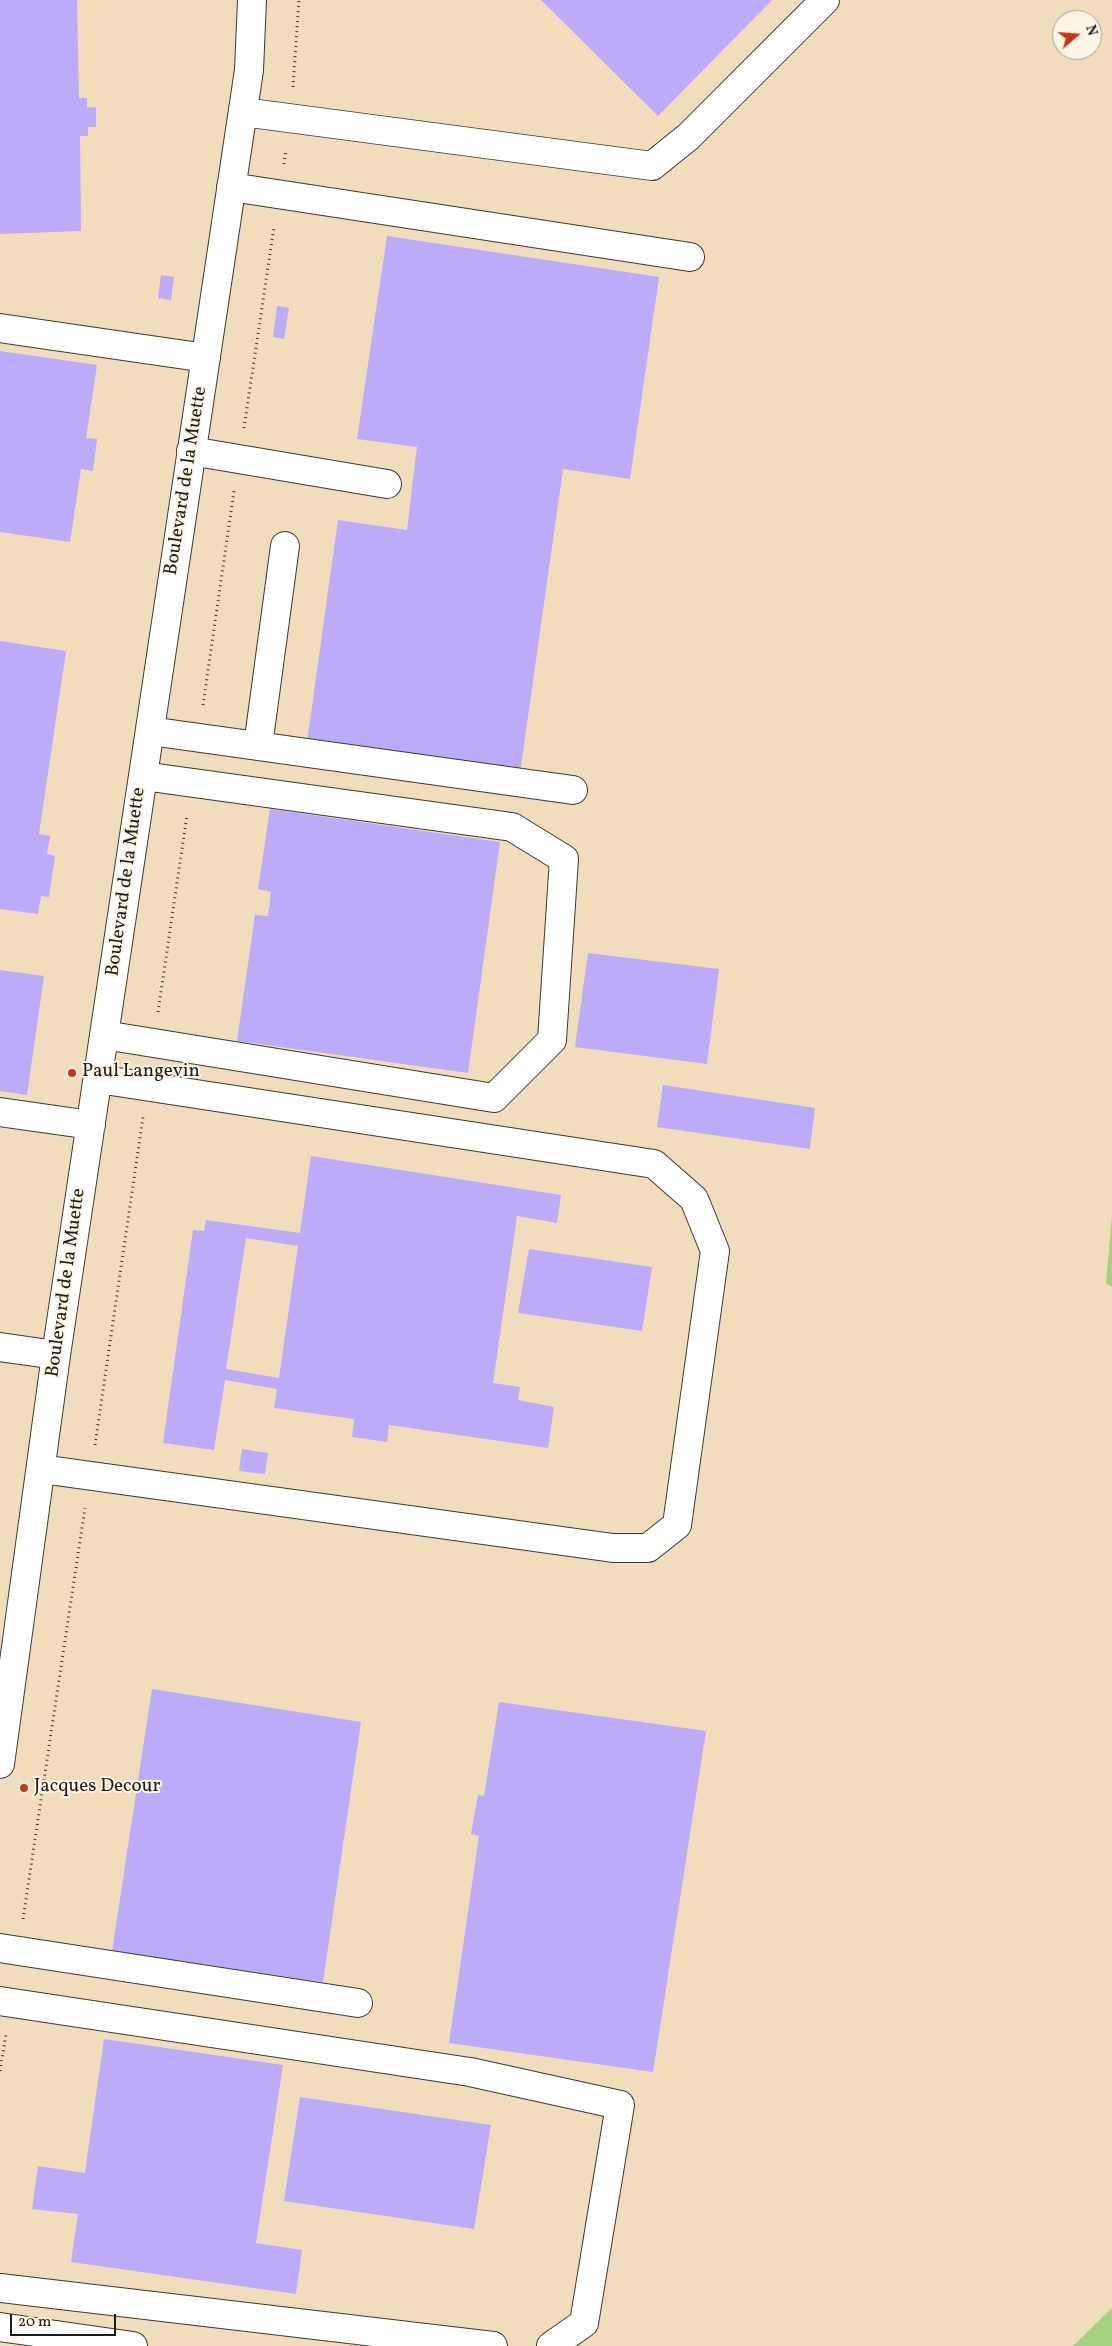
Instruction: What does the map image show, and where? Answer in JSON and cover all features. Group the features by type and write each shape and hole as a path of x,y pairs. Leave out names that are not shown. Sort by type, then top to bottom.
{"street":[{"name":"Boulevard de la Muette","path":"0,1764 10,1627 41,1469 90,1125 243,112 249,70 252,0"},
{"path":"243,112 652,166 688,137 826,0"},
{"path":"231,187 690,257"},
{"path":"0,328 206,358"},
{"path":"191,452 387,484"},
{"path":"258,746 285,546"},
{"path":"150,731 573,790"},
{"path":"104,1034 494,1098 552,1040 564,859 512,827 143,776"},
{"path":"41,1469 613,1548 648,1548 676,1525 715,1251 694,1199 654,1164 98,1078"},
{"path":"0,1112 90,1125"},
{"path":"0,1347 56,1355"},
{"path":"0,1948 358,2003"},
{"path":"0,2002 470,2072 620,2105 584,2323 550,2346"},
{"path":"0,2288 492,2346"},
{"path":"0,2327 133,2346"}],"green space":[{"path":"1112,1215 1112,1287 1106,1283"},
{"path":"1112,2308 1112,2346 1073,2346"}],"building":[{"path":"0,0 77,0 79,98 87,98 87,107 96,107 96,127 88,127 88,136 80,136 81,231 0,234"},
{"path":"541,0 772,0 658,116"},
{"path":"387,236 659,277 630,479 563,469 520,773 307,742 338,520 407,530 417,447 357,439"},
{"path":"161,275 174,277 171,300 158,298"},
{"path":"277,306 289,308 284,339 273,337"},
{"path":"0,351 97,365 86,438 97,439 93,471 81,469 70,542 0,532"},
{"path":"0,641 66,651 39,834 50,836 47,854 55,856 49,897 41,896 38,914 0,909"},
{"path":"270,809 500,842 468,1073 237,1041 255,915 268,916 271,892 258,889"},
{"path":"588,953 719,969 707,1064 575,1047"},
{"path":"0,970 44,976 27,1095 0,1091"},
{"path":"663,1085 815,1108 810,1149 657,1127"},
{"path":"311,1156 561,1195 557,1223 517,1216 493,1383 520,1387 518,1400 554,1407 548,1448 389,1425 387,1442 352,1437 354,1419 274,1408 277,1389 225,1380 214,1450 163,1443 193,1230 204,1231 206,1220 300,1233","holes":["246,1238 298,1246 279,1378 226,1369"]},
{"path":"529,1249 652,1267 642,1331 518,1313"},
{"path":"242,1449 268,1453 265,1474 239,1471"},
{"path":"152,1689 361,1722 323,1982 112,1951"},
{"path":"499,1702 706,1731 653,2072 449,2043 479,1836 471,1834 478,1795 484,1796"},
{"path":"104,2039 283,2065 256,2243 302,2250 296,2294 71,2262 78,2214 32,2209 38,2166 85,2173"},
{"path":"300,2097 491,2125 474,2229 284,2201"}],"place":[{"name":"Paul Langevin","path":"72,1073"},
{"name":"Jacques Decour","path":"24,1788"}]}
